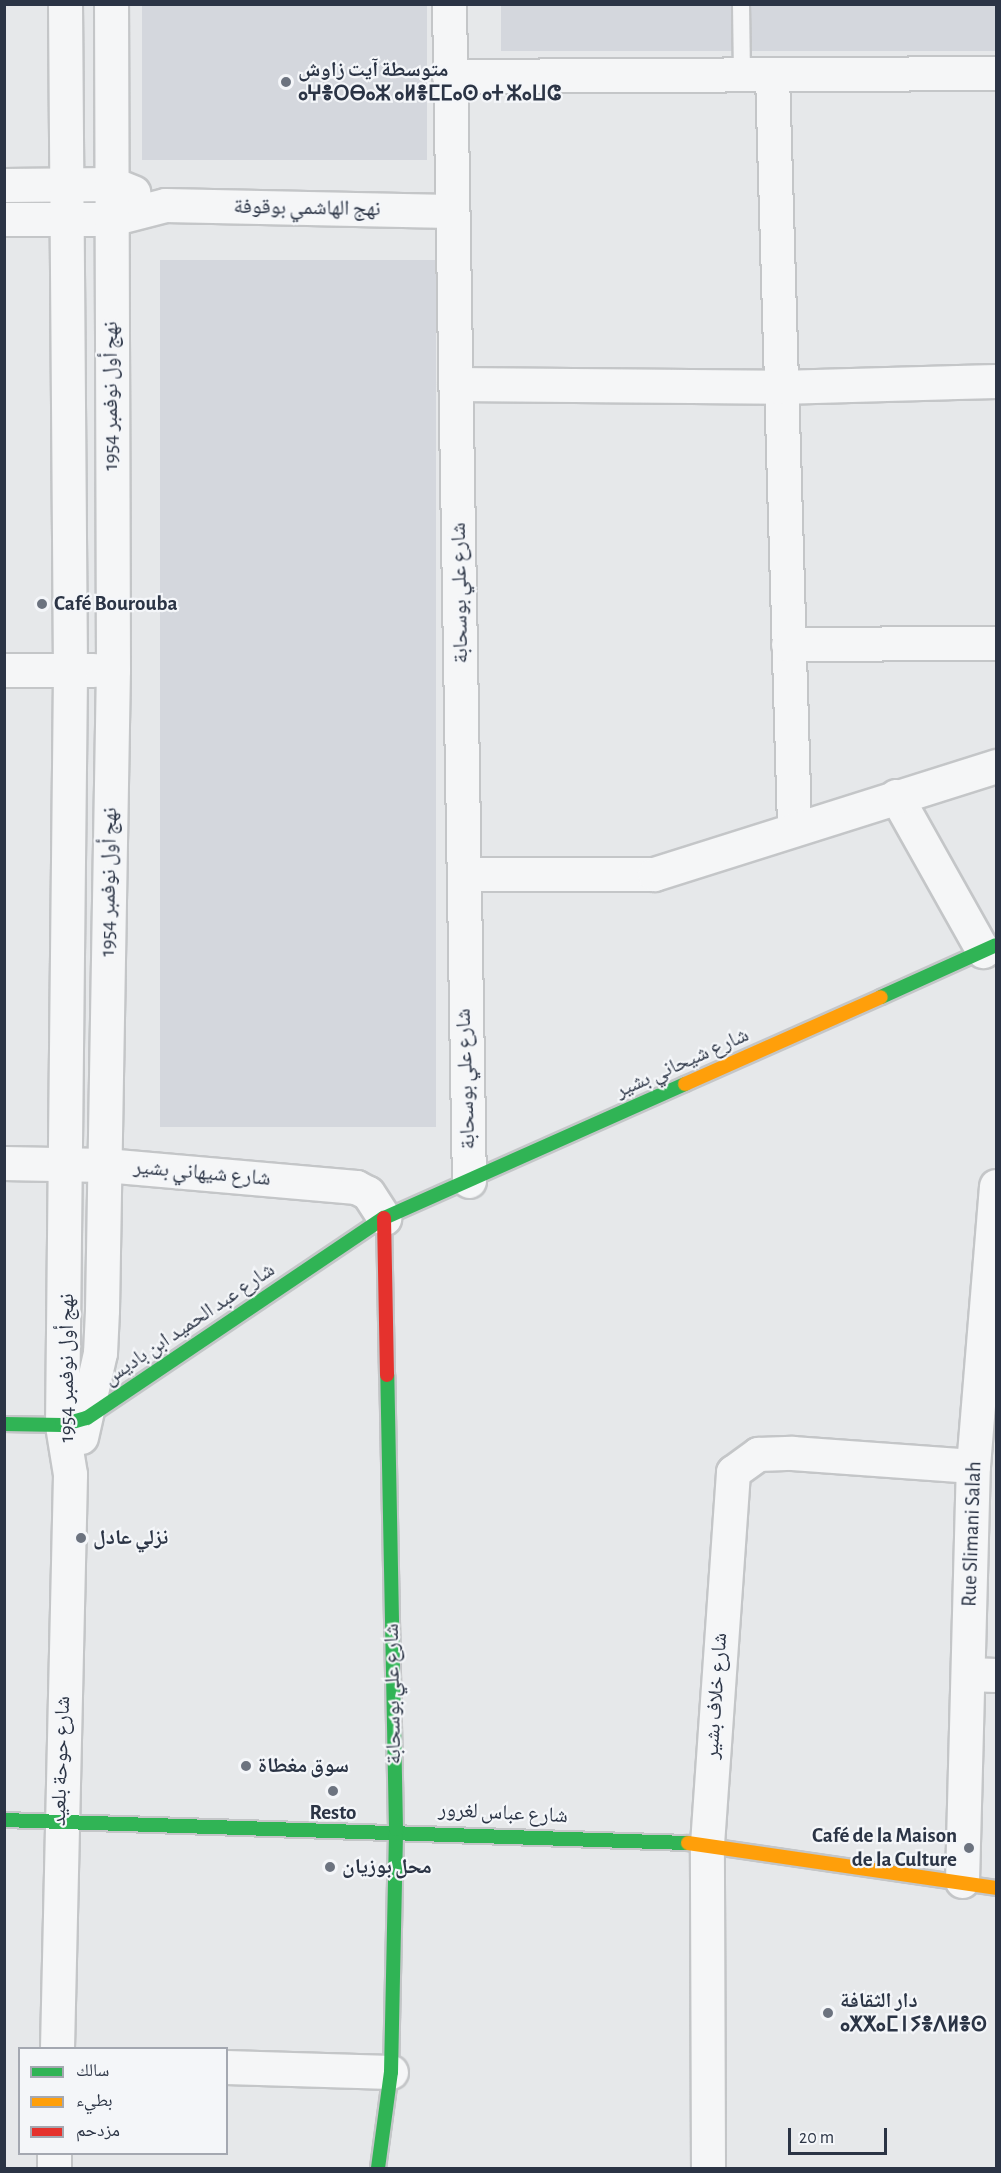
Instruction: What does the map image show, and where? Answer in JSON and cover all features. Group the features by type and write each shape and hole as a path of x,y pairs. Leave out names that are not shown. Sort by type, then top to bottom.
{"main road":[{"name":"شارع شيحاني بشير","path":"384,1218 990,948"},
{"name":"شارع عبد الحميد ابن باديس","path":"75,1421 384,1218"},
{"name":"شارع علي بوسحابة","path":"378,2169 392,2072 396,1829 384,1218"},
{"path":"4,1424 75,1421"},
{"name":"شارع عباس لغرور","path":"4,1820 396,1829 706,1844 962,1881 996,1888"}],"street":[{"name":"نهج أول نوفمبر 1954","path":"65,4 63,219 70,578 67,1164 75,1421 70,1474"},
{"name":"نهج أول نوفمبر 1954","path":"75,1421 100,1353 105,1165 113,670 111,4"},
{"name":"شارع علي بوسحابة","path":"448,4 450,211 465,874 463,1063 469,1181"},
{"path":"449,76 996,73"},
{"path":"757,75 779,387 794,826"},
{"name":"نهج الهاشمي بوقوفة","path":"4,185 113,184 165,205"},
{"name":"نهج الهاشمي بوقوفة","path":"4,219 111,219 165,205 450,211"},
{"path":"455,384 779,387 996,381"},
{"path":"70,578 111,579"},
{"path":"788,644 996,643"},
{"path":"4,670 113,670"},
{"path":"465,874 654,874 794,826 996,766"},
{"path":"896,796 990,948"},
{"name":"شارع شيهاني بشير","path":"4,1163 105,1165 356,1187 368,1194 384,1218"},
{"name":"Rue Slimani Salah","path":"962,1881 982,1674 973,1466 996,1186"},
{"name":"شارع خلاف بشير","path":"708,2169 706,1844 733,1472 758,1454 792,1453 973,1466"},
{"name":"شارع حوحة بلعيد","path":"57,2047 58,1821 70,1474"},
{"path":"228,2067 392,2072"}],"lane":[{"path":"741,4 757,75"}],"shaded area":[{"name":"متوسطة آيت زاوش ⴰⵖⴻⵔⴱⴰⵣ ⴰⵍⴻⵎⵎⴰⵙ ⴰⵜ ⵣⴰⵡⵛ","path":"142,5 427,5 427,160 142,160"},
{"path":"501,5 996,5 996,51 501,51"},
{"path":"160,260 436,260 436,1127 160,1127"}],"traffic: fast":[{"path":"881,997 996,945"},
{"path":"4,1424 62,1425 87,1418 384,1218 685,1084"},
{"path":"378,2168 391,2072 396,1829 387,1375"},
{"path":"4,1820 688,1843"}],"traffic: slow":[{"path":"685,1084 881,997"},
{"path":"688,1843 996,1888"}],"traffic: jam":[{"path":"384,1218 387,1375"}],"place":[{"name":"متوسطة آيت زاوش ⴰⵖⴻⵔⴱⴰⵣ ⴰⵍⴻⵎⵎⴰⵙ ⴰⵜ ⵣⴰⵡⵛ","path":"286,82"},
{"name":"Café Bourouba","path":"42,604"},
{"name":"نزلي عادل","path":"81,1538"},
{"name":"سوق مغطاة","path":"246,1766"},
{"name":"Resto","path":"333,1791"},
{"name":"Café de la Maison de la Culture","path":"969,1848"},
{"name":"محل بوزيان","path":"330,1867"},
{"name":"دار الثقافة ⴰⵅⵅⴰⵎ ⵏ ⵢⴻⴷⵍⴻⵙ","path":"828,2013"}]}
